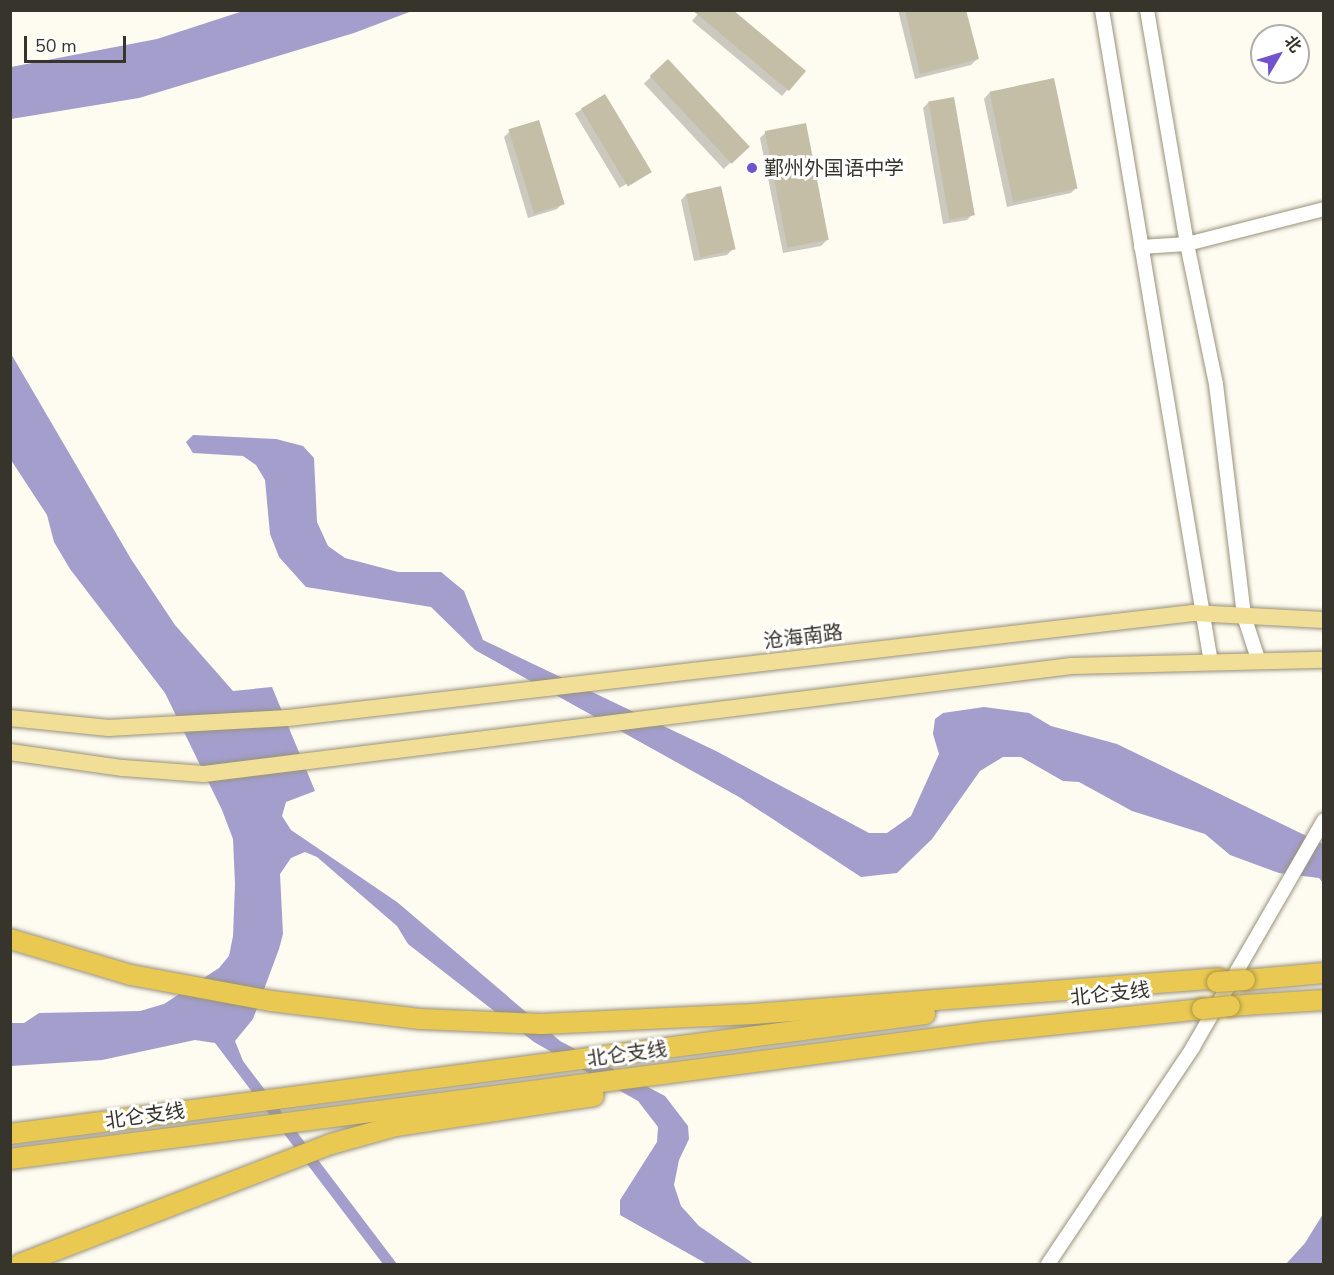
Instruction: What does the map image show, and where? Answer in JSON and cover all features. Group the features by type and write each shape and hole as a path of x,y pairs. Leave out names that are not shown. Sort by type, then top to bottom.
{"highway":[{"path":"16,942 131,975 271,1001 420,1019 542,1024 687,1017 1218,980"},
{"name":"北仑支线","path":"10,1134 922,1014 1218,980 1323,973"},
{"name":"北仑支线","path":"10,1158 984,1032 1230,1006 1323,1000"},
{"path":"20,1264 57,1252 290,1158 396,1126 984,1032"},
{"path":"38,1264 57,1252"}],"main road":[{"name":"沧海南路","path":"10,718 108,728 288,718 1202,614 1323,620"},
{"path":"10,752 123,768 204,774 1071,666 1323,660"}],"street":[{"path":"1102,10 1211,663"},
{"path":"1147,10 1187,244 1216,384 1244,616 1259,662"},
{"path":"1142,247 1187,244 1323,209"},
{"path":"1048,1264 1193,1047 1323,820"}],"shaded area":[{"path":"243,11 412,11 354,33 139,98 11,119 11,67 157,39"},
{"path":"10,352 131,559 175,625 233,691 272,687 315,791 286,802 282,816 291,830 397,902 560,1041 665,1096 688,1126 689,1139 679,1160 674,1185 681,1206 699,1226 754,1264 707,1264 620,1215 620,1200 657,1142 658,1127 638,1101 534,1042 408,944 397,926 317,857 305,852 291,858 280,874 283,934 279,949 253,1019 235,1041 243,1061 397,1264 383,1264 215,1043 195,1040 102,1060 11,1066 11,1023 24,1023 39,1013 140,1011 164,1004 219,968 229,956 233,936 235,884 233,839 222,810 165,693 70,569 54,542 47,515 11,460"},
{"path":"193,435 276,439 303,446 314,458 317,522 328,546 345,558 398,572 441,572 464,591 483,640 716,751 869,833 887,833 911,816 939,754 933,734 935,719 943,713 984,707 1029,713 1051,726 1117,744 1323,844 1323,883 1319,878 1279,873 1230,855 1205,834 1132,811 1079,782 1063,781 1021,757 1003,757 980,771 932,839 897,873 861,877 739,797 475,650 431,607 306,587 279,557 270,534 265,480 256,465 243,456 193,453 186,442"},
{"path":"1323,1214 1323,1264 1286,1264 1305,1243"}],"building":[{"path":"692,10 733,10 806,71 789,91"},
{"path":"905,10 966,10 979,59 920,74"},
{"path":"668,59 750,147 732,164 650,76"},
{"path":"1054,78 1077,189 1013,202 989,92"},
{"path":"605,94 652,172 628,186 581,108"},
{"path":"954,97 975,215 949,220 928,102"},
{"path":"539,120 565,204 534,214 508,129"},
{"path":"806,123 829,240 787,248 765,131"},
{"path":"721,186 736,249 701,257 686,194"}],"place":[{"name":"鄞州外国语中学","path":"752,168"}]}
